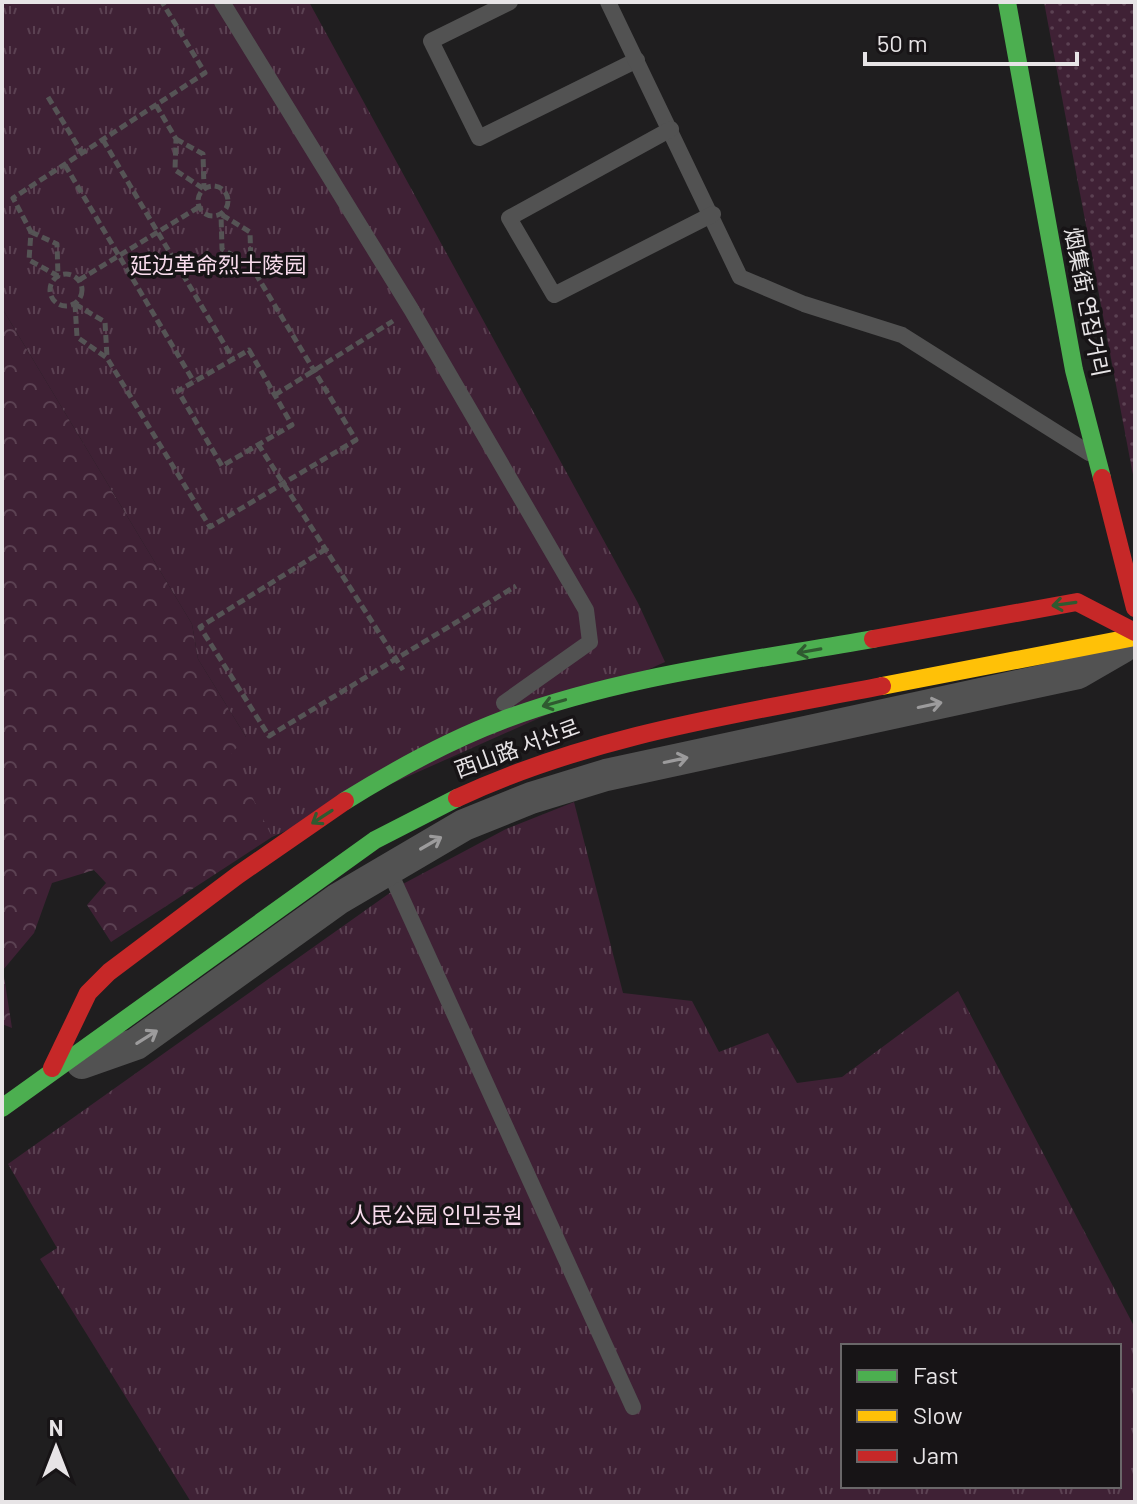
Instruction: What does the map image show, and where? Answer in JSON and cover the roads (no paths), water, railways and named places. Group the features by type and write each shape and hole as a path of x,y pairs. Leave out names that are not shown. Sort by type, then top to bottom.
{"street":[{"name":"烟集街 연집거리","path":"1007,2 1074,370 1135,608"},
{"path":"1077,602 1135,636 1078,673 606,775 531,798 464,825 338,899 136,1044 49,1075 88,993 109,972 283,841 365,789 444,746 529,711 614,686 1077,602"},
{"name":"西山路 서산로","path":"2,1108 375,840 442,803 510,772 570,751 647,731 1135,636"}],"lane":[{"path":"222,2 411,309 586,610 590,642 444,746"},
{"path":"510,2 431,41 479,138 637,60"},
{"path":"608,2 713,214 740,277 804,304 902,335 1095,456"},
{"path":"671,129 509,218 554,295 713,214"},
{"path":"388,868 633,1407"}],"park label":[{"name":"延边革命烈士陵园","path":"218,265"},
{"name":"人民公园 인민공원","path":"436,1215"}]}
